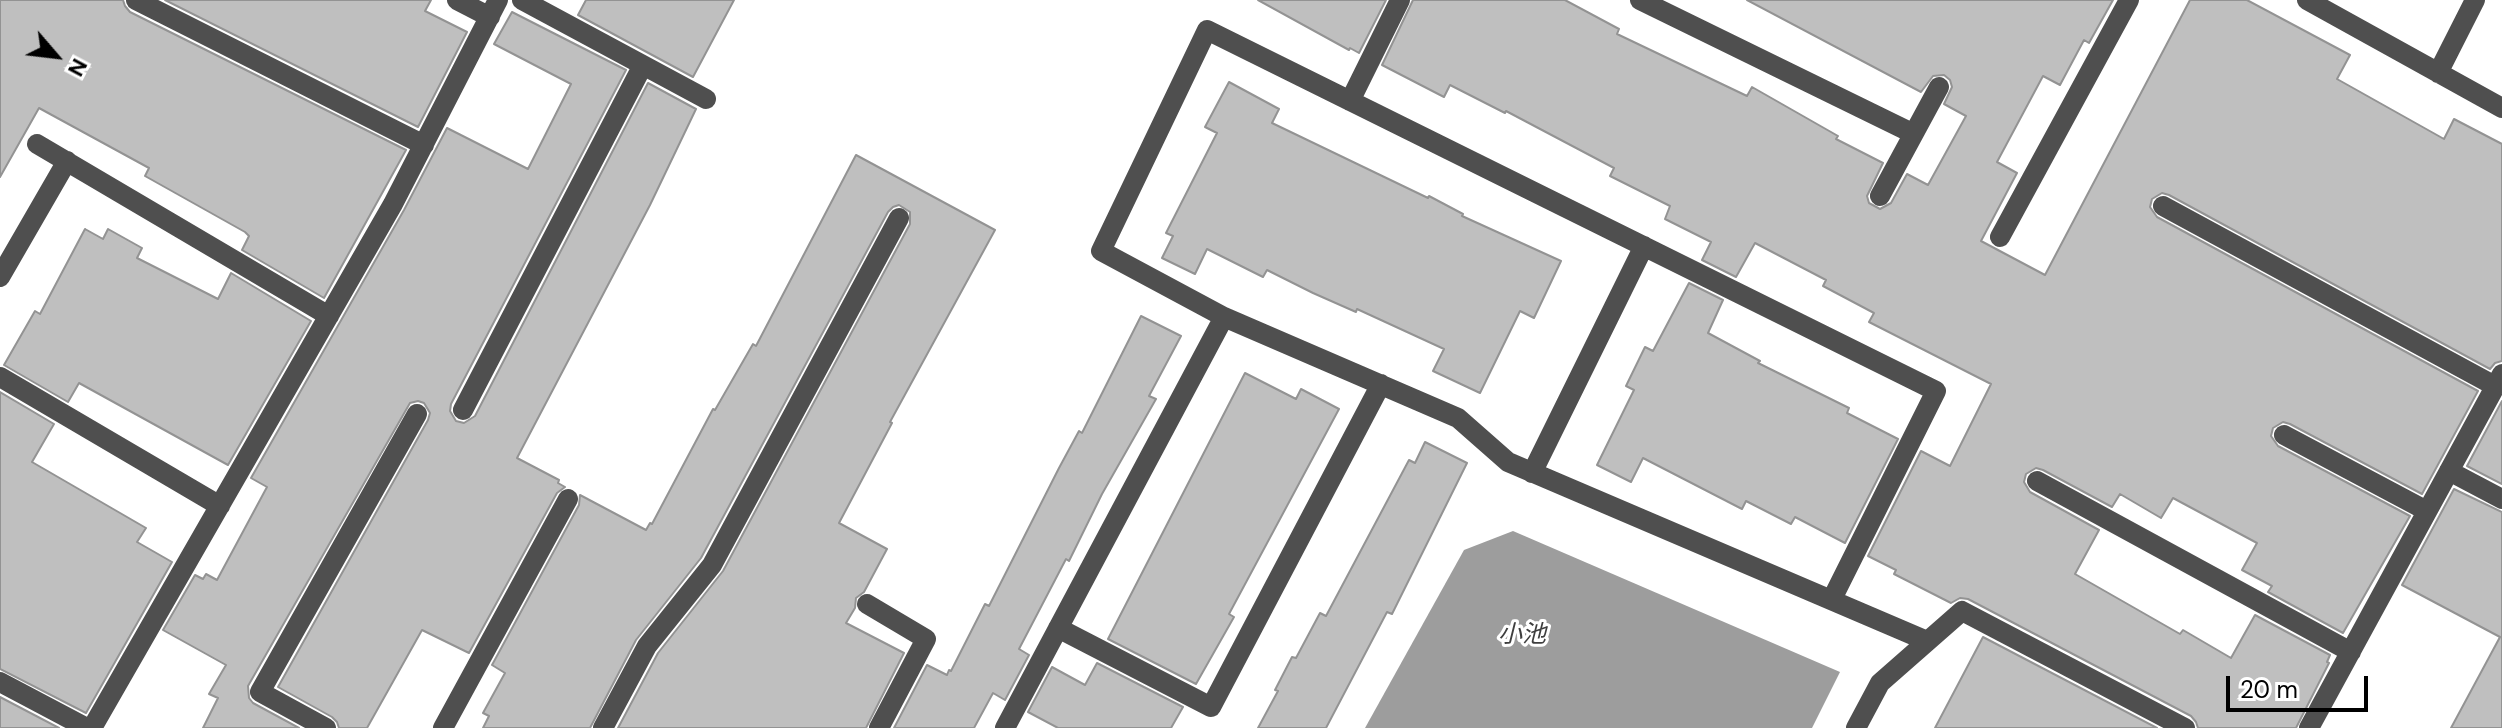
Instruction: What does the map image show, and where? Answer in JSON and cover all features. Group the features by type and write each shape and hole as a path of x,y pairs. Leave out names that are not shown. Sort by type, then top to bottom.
{"street":[{"path":"136,0 424,145"},
{"path":"0,682 90,728 393,204 494,8 457,0"},
{"path":"522,0 706,99"},
{"path":"1350,101 1400,0"},
{"path":"1640,0 1912,133"},
{"path":"2000,237 2129,0"},
{"path":"2307,0 2329,6 2502,108"},
{"path":"2438,73 2475,0"},
{"path":"1832,599 1936,391 1207,30 1101,251 1224,317 1458,418 1508,462 1927,641"},
{"path":"463,410 643,65"},
{"path":"1880,196 1939,87"},
{"path":"37,144 329,316"},
{"path":"0,277 67,161"},
{"path":"2163,206 2499,380 2309,728"},
{"path":"603,728 647,646 712,565 899,218"},
{"path":"1532,473 1644,246"},
{"path":"1005,728 1224,317"},
{"path":"0,377 220,506"},
{"path":"1058,628 1211,707 1381,384"},
{"path":"326,728 260,692 417,414"},
{"path":"2284,435 2427,511"},
{"path":"2449,471 2502,499"},
{"path":"2037,481 2351,652"},
{"path":"443,728 568,499"},
{"path":"867,604 926,639 879,728"},
{"path":"1856,728 1880,683 1962,611 2185,728"}],"water":[{"name":"小池","path":"1513,531 1840,672 1812,728 1365,728 1464,550"}],"building":[{"path":"0,0 123,0 130,12 406,150 324,298 242,250 249,236 245,232 145,176 149,168 39,108 0,177"},
{"path":"165,0 431,0 425,11 467,32 418,127"},
{"path":"586,0 734,0 693,77 578,15"},
{"path":"1258,0 1386,0 1359,53"},
{"path":"1413,0 1565,0 1619,29 1617,34 1747,96 1752,87 1838,136 1836,139 1883,163 1867,196 1869,203 1880,209 1891,203 1907,174 1928,185 1966,116 1944,104 1952,87 1950,80 1944,75 1933,76 1921,92 1747,0 2113,0 2089,43 2084,40 2060,85 2043,76 1997,162 2017,173 1981,241 2045,275 2190,0 2247,0 2350,55 2337,79 2444,139 2454,119 2502,144 2502,361 2490,369 2169,195 2162,193 2152,199 2150,207 2157,217 2478,391 2422,494 2290,424 2283,422 2273,428 2271,436 2278,446 2410,516 2343,633 2268,592 2272,586 2242,570 2257,543 2173,498 2161,518 2120,494 2112,507 2043,470 2036,468 2026,474 2024,482 2030,492 2099,530 2075,574 2180,634 2183,630 2231,658 2255,615 2330,655 2329,663 2296,728 2198,728 2191,716 1968,599 1960,598 1951,603 1894,574 1896,570 1868,556 1921,451 1950,466 1991,384 1869,322 1874,313 1823,286 1826,280 1755,243 1736,277 1702,260 1711,242 1665,219 1670,206 1610,176 1614,168 1450,85 1444,97 1382,65"},
{"path":"512,12 626,70 451,404 450,411 456,421 464,423 475,416 648,83 696,109 650,205 517,458 559,480 558,483 565,487 557,493 469,653 422,630 367,728 339,728 332,717 278,687 428,420 430,413 424,403 410,403 248,686 249,698 253,703 299,728 203,728 218,698 209,694 226,665 163,630 195,575 203,579 206,574 217,580 267,487 251,478 404,210 447,128 528,169 571,84 494,44"},
{"path":"1229,82 1279,109 1272,123 1561,261 1534,318 1520,311 1480,393 1433,371 1444,349 1267,270 1263,277 1207,249 1195,274 1162,258 1173,236 1166,233 1217,133 1205,127"},
{"path":"856,155 995,230 890,422 839,523 887,549 864,592 856,598 855,608 846,623 904,653 866,728 618,728 658,653 723,571 910,224 910,212 899,205 888,212 701,558 636,640 590,728 483,728 489,716 483,713 505,673 492,665 579,505 580,495 646,530 652,524 713,409 753,344 756,346"},
{"path":"85,229 103,239 108,229 142,248 137,258 218,299 231,273 311,321 228,465 79,383 68,402 4,365 35,311 40,314"},
{"path":"1689,283 1723,300 1708,333 1760,361 1758,363 1849,408 1847,413 1898,439 1845,543 1795,517 1791,524 1746,501 1742,509 1643,458 1631,482 1597,465 1634,390 1626,386 1645,347 1653,351"},
{"path":"1141,316 1181,336 1149,396 1156,399 1019,649 1029,655 1005,700 993,693 974,728 894,728 927,665 947,675 951,671 985,604 989,606 1079,431 1082,433"},
{"path":"1245,373 1296,399 1301,389 1339,409 1229,614 1234,617 1196,684 1108,639"},
{"path":"0,392 54,424 32,462 146,528 137,542 172,562 86,713 0,669"},
{"path":"2502,401 2502,484 2467,466"},
{"path":"1425,442 1467,463 1392,614 1387,612 1326,728 1258,728 1292,657 1296,658 1320,613 1326,616 1409,460 1415,463"},
{"path":"2454,489 2502,512 2502,728 2451,728 2500,637 2402,585"},
{"path":"1983,637 2157,728 1935,728"},
{"path":"1097,663 1183,707 1171,728 1058,728 1028,712 1052,667 1085,685"},
{"path":"0,697 59,728 0,728"}]}
